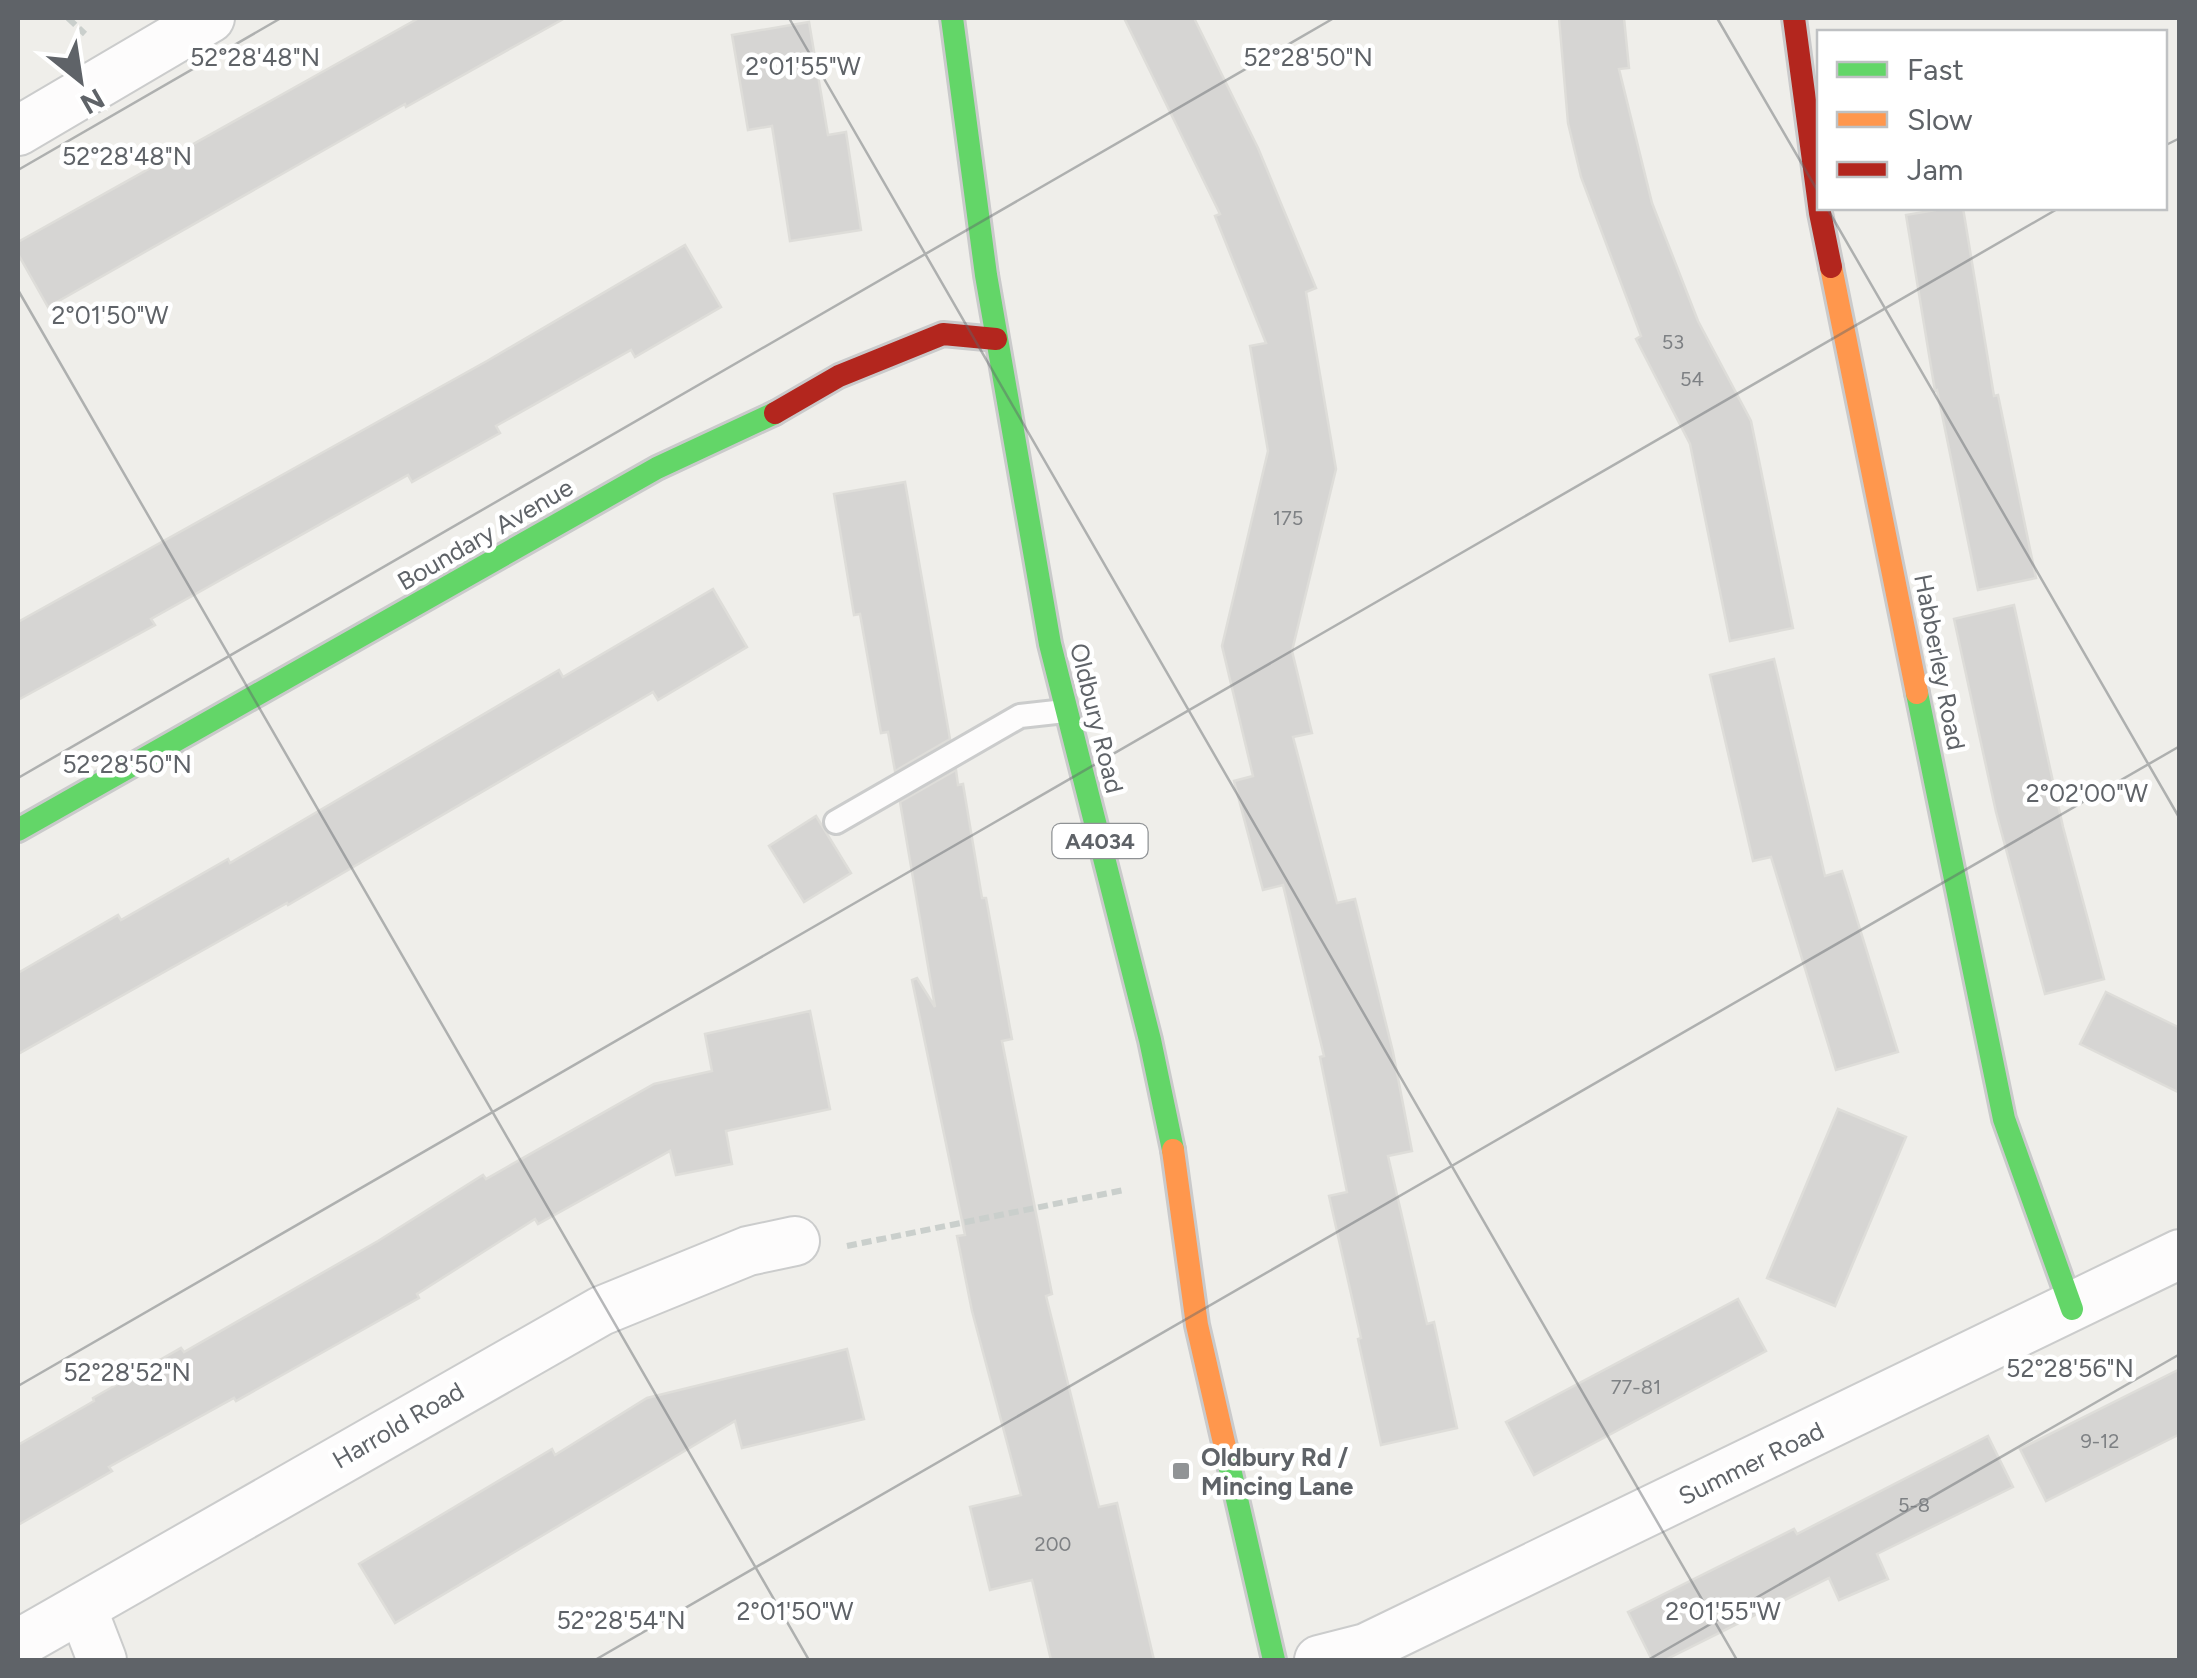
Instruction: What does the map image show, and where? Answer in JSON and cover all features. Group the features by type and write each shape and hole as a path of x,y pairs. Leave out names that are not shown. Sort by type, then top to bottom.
{"street":[{"path":"18,131 210,18"},
{"name":"Oldbury Road","path":"952,18 996,339 1064,711 1146,1022 1179,1179 1197,1325 1274,1660"},
{"name":"Habberley Road","path":"1794,18 1817,190"},
{"name":"Habberley Road","path":"1820,210 2004,1119 2072,1308"},
{"name":"Boundary Avenue","path":"18,830 657,468 760,420 839,376 943,334 996,339"},
{"name":"Harrold Road","path":"18,1644 601,1311 748,1251 795,1241"},
{"name":"Summer Road","path":"1319,1660 1366,1648 2180,1254"},
{"path":"82,1608 102,1660"}],"lane":[{"path":"836,822 1020,716 1064,711"}],"path":[{"path":"68,18 86,35"},
{"path":"795,1241 852,1247 1179,1179"}],"building":[{"path":"419,18 565,18 406,107 405,104 48,307 18,254 18,242"},
{"path":"1124,18 1194,18 1258,148 1316,288 1306,292 1336,469 1292,651 1312,733 1293,737 1337,903 1355,899 1393,1052 1412,1151 1388,1156 1427,1324 1434,1322 1457,1428 1381,1445 1329,1196 1347,1192 1320,1057 1324,1056 1283,885 1263,890 1234,781 1253,776 1222,646 1268,451 1250,346 1266,343 1215,216 1220,214"},
{"path":"1559,18 1624,18 1629,68 1619,69 1652,203 1698,321 1751,421 1793,628 1730,641 1690,444 1636,339 1641,336 1581,177 1568,123"},
{"path":"809,22 828,135 846,132 861,230 790,241 772,126 748,130 732,35"},
{"path":"1963,210 1994,396 1998,395 2036,578 1978,590 1935,391 1906,215"},
{"path":"685,245 721,307 635,357 631,350 496,426 500,433 412,482 408,475 151,619 155,625 18,700 18,622 487,361"},
{"path":"905,482 950,739 895,771 888,732 881,733 860,614 854,615 834,494"},
{"path":"713,589 747,647 658,700 653,692 288,905 18,1054 18,973 118,915 121,920 228,859 230,863 559,670 563,677"},
{"path":"2014,605 2063,827 2104,979 2045,994 1996,812 1954,619"},
{"path":"1774,659 1825,876 1842,871 1898,1052 1836,1070 1771,857 1753,861 1710,675"},
{"path":"956,770 958,785 963,784 1012,1039 1002,1041 1052,1294 1046,1296 1099,1507 1117,1503 1154,1660 1051,1660 1032,1580 990,1590 970,1507 1021,1495 972,1311 957,1236 965,1235 912,980 917,978 935,1007 900,802"},
{"path":"816,816 851,873 804,902 769,846"},
{"path":"2106,992 2180,1028 2180,1093 2080,1044"},
{"path":"810,1011 830,1109 726,1131 732,1164 676,1175 670,1151 538,1224 535,1219 417,1294 419,1298 109,1467 112,1471 18,1525 18,1445 181,1348 184,1352 378,1241 483,1175 486,1179 654,1084 712,1071 705,1034"},
{"path":"1838,1109 1906,1137 1835,1306 1767,1278"},
{"path":"1738,1299 1766,1351 1534,1475 1506,1422"},
{"path":"847,1349 864,1419 742,1448 735,1421 395,1623 359,1564 552,1449 555,1455 647,1398"},
{"path":"2180,1369 2180,1434 2046,1501 2020,1449"},
{"path":"1988,1436 2013,1487 1877,1554 1888,1579 1839,1600 1829,1578 1665,1660 1652,1660 1628,1612 1794,1529 1797,1534"}],"traffic: fast":[{"path":"952,18 986,275 1050,644 1150,1040 1173,1150"},
{"path":"18,830 657,468 775,413"},
{"path":"1917,693 2004,1119 2072,1309"},
{"path":"1225,1447 1274,1660"}],"traffic: slow":[{"path":"1831,267 1917,693"},
{"path":"1173,1150 1197,1325 1225,1447"}],"traffic: jam":[{"path":"1794,18 1817,190"},
{"path":"1820,210 1831,267"},
{"path":"775,413 839,376 943,334 996,339"}],"place":[{"name":"Oldbury Rd / Mincing Lane","path":"1181,1471"}]}
